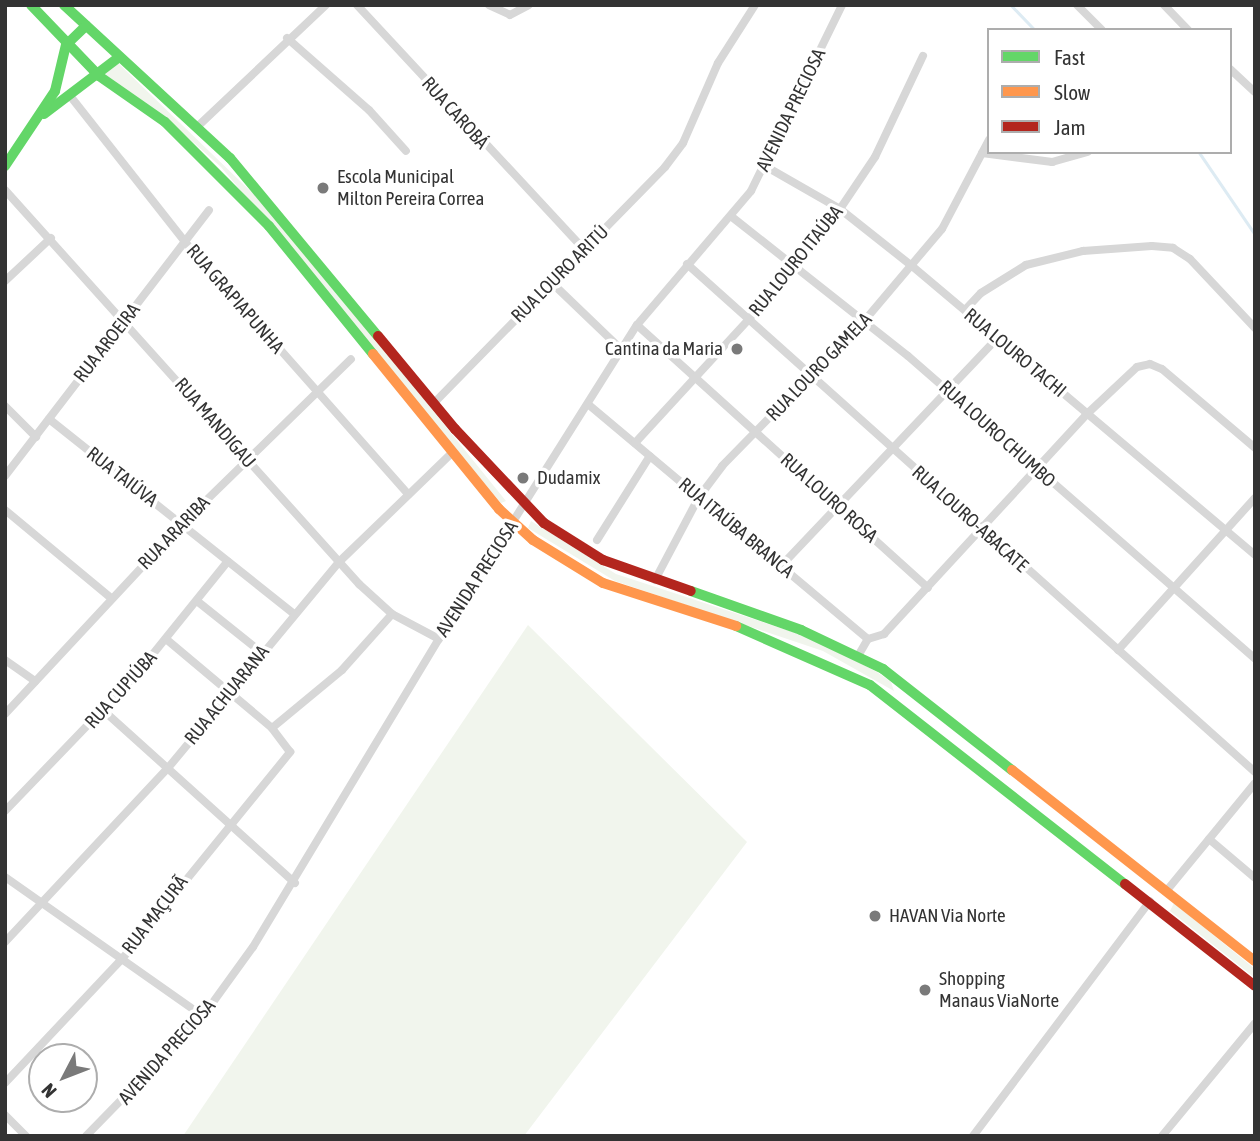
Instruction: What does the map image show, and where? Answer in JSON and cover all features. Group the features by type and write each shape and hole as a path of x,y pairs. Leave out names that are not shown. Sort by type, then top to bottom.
{"main road":[{"path":"31,5 66,45 99,76 165,122 238,192 513,524 555,556 603,583 756,633 858,678 1150,901 1255,986"},
{"path":"64,5 197,127 275,208 433,403 525,505 588,553 655,580 801,630 858,656 891,676 1168,889 1255,961"},
{"path":"5,166 42,116 55,91 66,45 86,26"},
{"path":"42,116 99,76 119,57"}],"street":[{"path":"197,127 287,38 326,5"},
{"name":"RUA CAROBÁ","path":"357,5 584,249"},
{"path":"489,5 515,15 528,5"},
{"name":"RUA LOURO ARITÚ","path":"433,403 651,184 683,143 718,63 755,5"},
{"name":"AVENIDA PRECIOSA","path":"86,1136 203,1016 295,883 439,639 637,325 687,264 732,218 765,166 842,5"},
{"path":"1077,5 1100,28"},
{"path":"1168,7 1186,28"},
{"path":"287,38 369,110 406,152"},
{"name":"RUA LOURO ITAÚBA","path":"635,443 749,319 840,209 875,157 923,56"},
{"path":"1232,71 1255,92"},
{"name":"RUA GRAPIAPUNHA","path":"71,97 185,242 408,494"},
{"name":"RUA LOURO GAMELA","path":"655,580 699,497 755,432 865,320 912,266 961,200 987,143"},
{"path":"982,153 987,154"},
{"path":"990,154 1052,162 1081,154"},
{"name":"RUA LOURO TACHI","path":"765,166 840,209 912,266 1255,555"},
{"name":"RUA MANDIGAU","path":"5,190 125,319 246,460 339,562 392,614 439,639"},
{"name":"RUA AROEIRA","path":"5,476 209,210"},
{"name":"RUA LOURO CHUMBO","path":"732,218 795,263 865,320 1255,659"},
{"path":"5,281 51,238"},
{"path":"965,310 1013,270 1047,258 1152,246 1173,248 1190,259 1255,328"},
{"name":"RUA LOURO-ABACATE","path":"687,264 981,530 1255,772"},
{"path":"551,282 622,350"},
{"name":"RUA LOURO ROSA","path":"637,325 928,587"},
{"path":"780,566 890,447 997,338"},
{"name":"RUA ARARIBA","path":"5,714 182,524 315,391 351,359"},
{"path":"858,656 868,639 884,634 1088,413 1137,367 1150,364 1161,369 1255,448"},
{"name":"RUA ITAÚBA BRANCA","path":"589,405 868,639"},
{"path":"5,406 36,437"},
{"name":"RUA TAIÚVA","path":"49,419 294,614"},
{"name":"RUA ACHUARANA","path":"5,942 40,901 168,768 261,652 339,562 453,452"},
{"path":"597,540 650,456"},
{"path":"1118,650 1255,498"},
{"path":"5,510 111,598"},
{"name":"RUA CUPIÚBA","path":"5,811 104,711 167,640 228,561"},
{"path":"197,601 261,652"},
{"path":"167,640 272,728 342,670 392,614"},
{"path":"5,660 35,681"},
{"path":"104,711 295,883"},
{"name":"RUA MAÇURÃ","path":"5,1083 122,959 229,823 288,757 283,740 272,728"},
{"path":"1168,889 1255,783"},
{"path":"1209,839 1255,878"},
{"path":"5,877 203,1016"},
{"path":"973,1136 1150,901"},
{"path":"1162,1136 1255,1023"},
{"path":"5,1115 26,1136"}],"shaded area":[{"path":"118,63 273,213 506,501 501,503 221,167 168,120 105,74"},
{"path":"531,521 616,574 817,640 877,672 891,682 894,691 823,651 615,581 528,528"},
{"path":"528,625 747,842 524,1136 183,1136"},
{"path":"1174,903 1255,969 1255,978 1170,911"}],"waterway":[{"path":"1011,5 1033,28"},
{"path":"1200,154 1255,234"}],"traffic: fast":[{"path":"31,5 99,76 165,122 269,226 373,354"},
{"path":"64,5 230,158 378,336"},
{"path":"5,166 55,91 66,45 86,26"},
{"path":"44,114 119,57"},
{"path":"691,591 801,630 883,669 1012,770"},
{"path":"736,626 870,685 1125,884"}],"traffic: slow":[{"path":"373,354 499,509 533,540 603,583 736,626"},
{"path":"1012,770 1255,961"}],"traffic: jam":[{"path":"378,336 455,429 544,523 603,560 691,591"},
{"path":"1125,884 1255,986"}],"place":[{"name":"Escola Municipal Milton Pereira Correa","path":"323,188"},
{"name":"Cantina da Maria","path":"737,349"},
{"name":"Dudamix","path":"523,478"},
{"name":"HAVAN Via Norte","path":"875,916"},
{"name":"Shopping Manaus ViaNorte","path":"925,990"}]}
